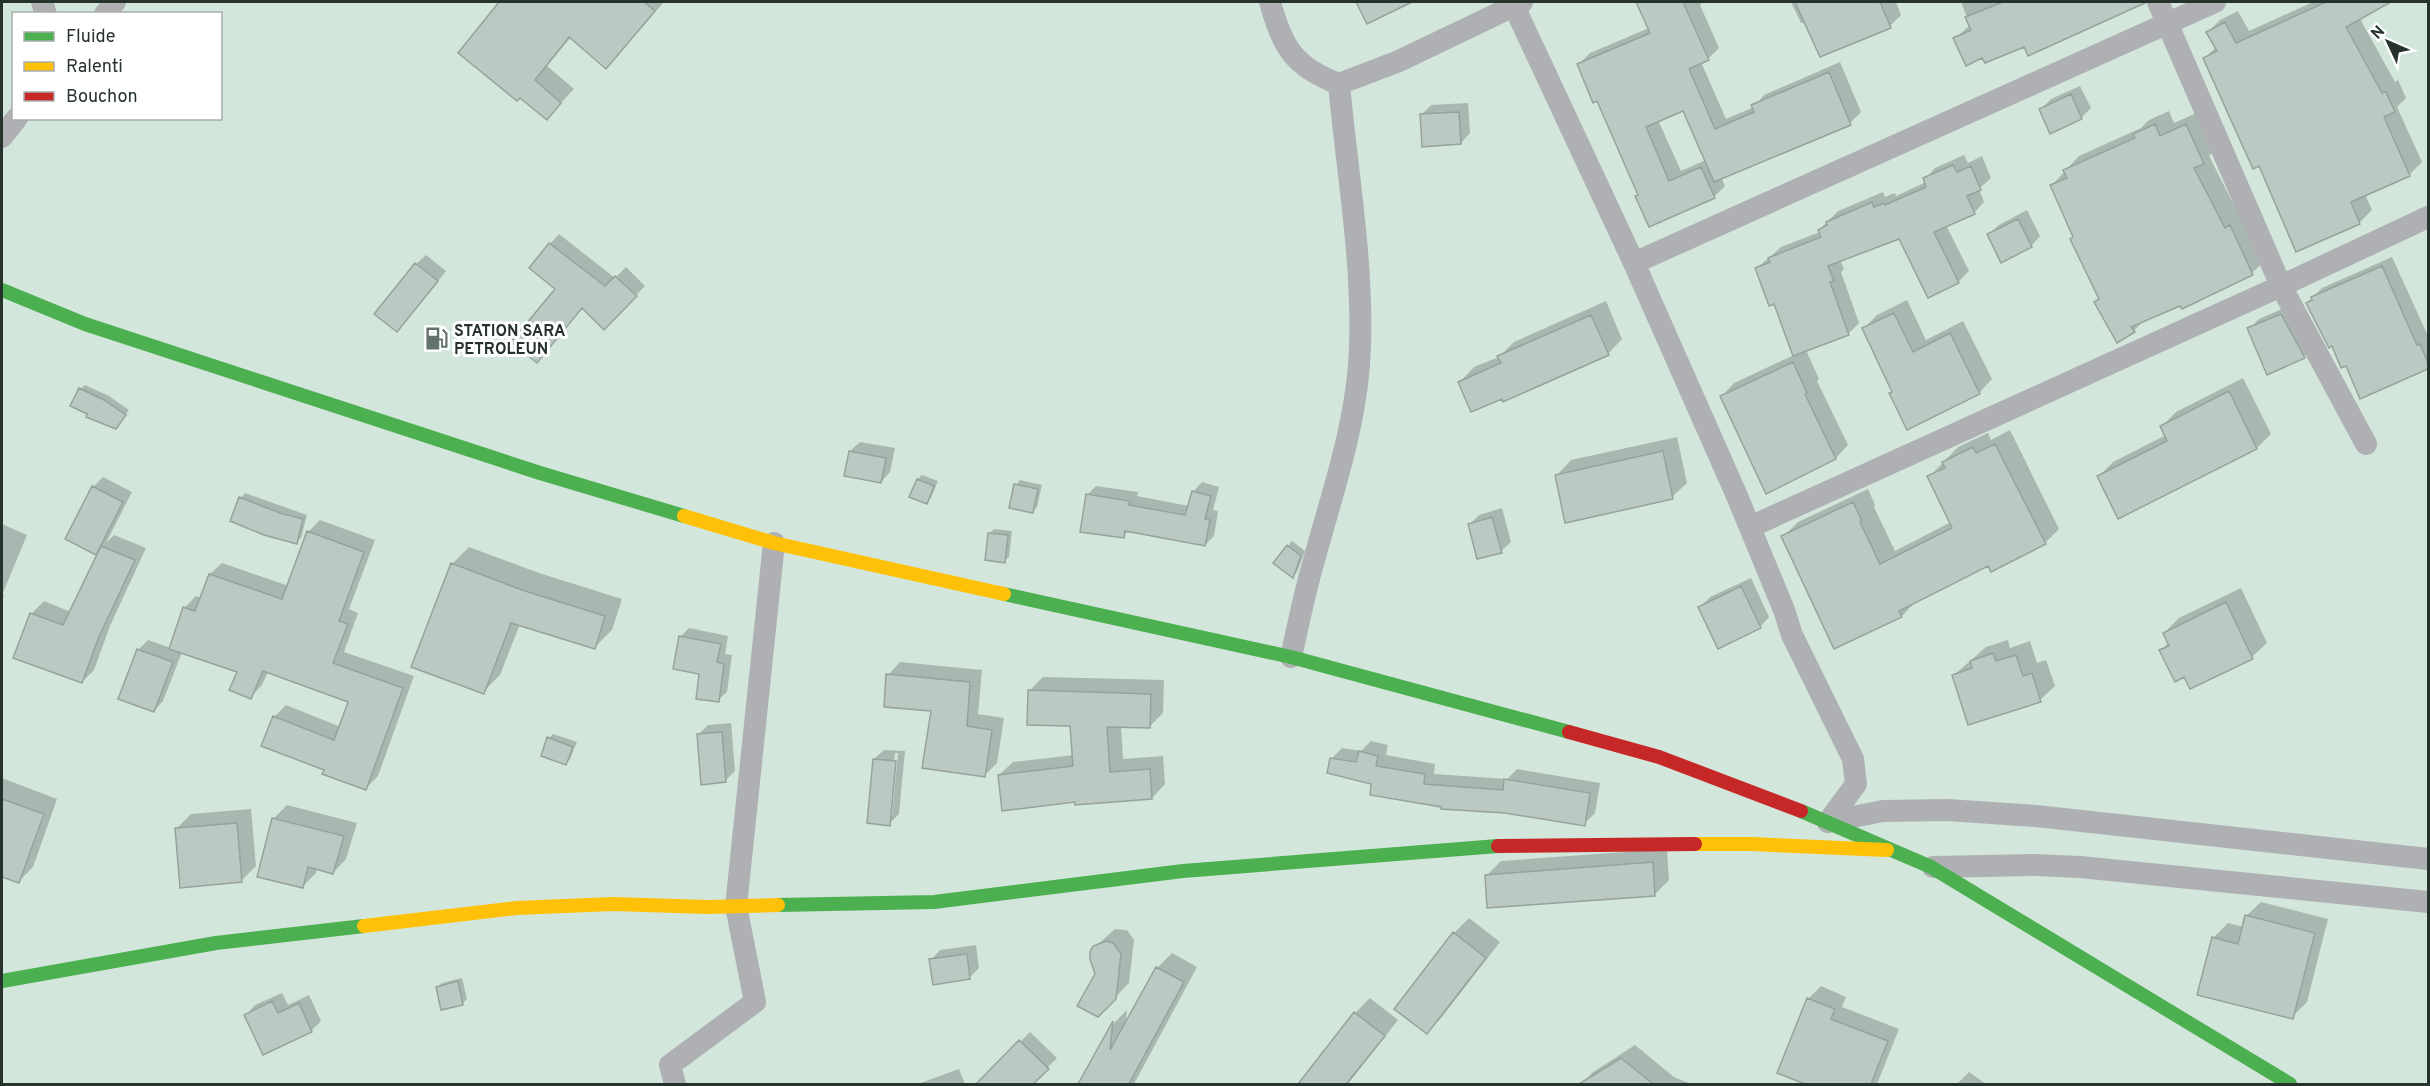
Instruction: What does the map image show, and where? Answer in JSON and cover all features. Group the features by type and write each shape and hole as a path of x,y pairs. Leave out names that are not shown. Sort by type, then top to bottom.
{"main road":[{"path":"2,290 85,324 540,473 774,543 1291,657 1659,757 1760,794 1931,867 2290,1084"},
{"path":"2,981 216,943 506,909 613,904 736,906 934,902 1183,871 1380,854 1521,845 1752,844 1891,850"}],"street":[{"path":"1270,2 1285,46 1299,63 1320,77 1340,84 1399,61 1518,4 1750,527 1792,635 1853,759 1856,783 1828,822"},
{"path":"2158,2 2281,286 2366,444"},
{"path":"1634,263 2215,2"},
{"path":"1291,657 1312,568 1340,467 1355,394 1360,349 1360,277 1340,84"},
{"path":"2,137 15,120"},
{"path":"1750,527 2428,217"},
{"path":"675,1084 670,1065 755,1002 736,906 774,543"},
{"path":"1828,822 1883,811 1947,810 2036,816 2428,859"},
{"path":"1931,867 2035,865 2080,867 2428,902"}],"building":[{"path":"499,2 644,2 655,11 606,69 569,37 535,80 561,103 547,120 520,98 517,101 458,53"},
{"path":"1356,2 1412,2 1367,24"},
{"path":"1636,2 1683,2 1709,60 1689,69 1715,129 1754,112 1751,105 1829,72 1851,125 1714,182 1683,111 1646,127 1669,181 1701,167 1715,198 1649,227 1635,196 1638,195 1597,101 1593,103 1577,64 1650,33"},
{"path":"1795,2 1880,2 1891,28 1820,57"},
{"path":"2003,2 2145,3 2028,56 2024,47 1985,63 1982,58 1966,66 1953,38 1971,30 1965,17"},
{"path":"2326,2 2391,2 2346,27 2382,93 2386,92 2395,112 2384,117 2410,176 2351,202 2360,224 2296,252 2259,166 2253,169 2203,58 2217,51 2206,32 2225,22 2236,43"},
{"path":"2071,94 2082,119 2050,134 2039,109"},
{"path":"1459,112 1461,144 1422,147 1420,114"},
{"path":"2155,124 2160,136 2186,124 2204,164 2194,168 2225,228 2230,225 2253,275 2182,309 2180,306 2131,327 2135,332 2117,343 2094,302 2099,299 2070,239 2073,237 2050,185 2067,178 2063,170 2135,138 2133,134"},
{"path":"1953,165 1957,172 1971,166 1981,190 1967,196 1975,214 1934,232 1959,283 1928,298 1899,239 1828,266 1834,281 1830,282 1849,335 1793,356 1774,304 1769,306 1755,268 1770,262 1768,258 1821,237 1818,230 1827,225 1826,222 1872,202 1874,207 1884,203 1885,205 1926,187 1923,178"},
{"path":"2018,219 2032,247 2001,263 1987,234"},
{"path":"549,243 605,286 615,276 637,296 604,330 582,308 537,363 511,342 555,289 529,268"},
{"path":"415,263 438,281 397,332 374,314"},
{"path":"2382,266 2417,345 2420,344 2428,363 2428,369 2360,399 2346,366 2341,368 2332,346 2329,348 2306,303 2312,300 2311,297"},
{"path":"1894,313 1913,352 1950,333 1980,394 1907,430 1862,328"},
{"path":"2281,314 2305,358 2267,375 2247,328"},
{"path":"1591,315 1609,355 1503,402 1502,399 1471,412 1458,382 1501,363 1497,356"},
{"path":"1793,362 1807,393 1805,394 1836,459 1766,494 1720,396"},
{"path":"79,388 104,400 126,415 116,429 86,417 87,414 70,406"},
{"path":"2229,391 2257,449 2118,519 2097,476 2167,441 2160,426"},
{"path":"1995,444 2046,544 1991,572 1988,566 1899,611 1902,617 1834,649 1781,536 1853,502 1880,564 1952,528 1927,476 1945,468 1942,462 1973,447 1976,453"},
{"path":"849,451 886,458 881,483 844,476"},
{"path":"1663,451 1673,499 1565,523 1555,475"},
{"path":"917,479 934,486 927,504 909,497"},
{"path":"1014,484 1038,489 1033,513 1009,508"},
{"path":"92,486 123,502 96,555 65,539"},
{"path":"1192,491 1211,496 1205,519 1210,520 1205,546 1125,531 1124,538 1080,532 1086,494 1130,501 1129,505 1185,515"},
{"path":"239,497 280,513 303,519 297,544 264,535 230,521"},
{"path":"1492,517 1502,553 1477,559 1468,524"},
{"path":"307,531 364,552 339,621 348,624 333,663 403,688 366,790 322,774 324,770 261,746 273,716 334,740 348,702 263,671 251,699 229,690 237,672 169,649 183,607 195,611 209,574 282,599"},
{"path":"988,533 1008,535 1005,563 985,560"},
{"path":"1287,545 1301,556 1293,578 1273,563"},
{"path":"101,546 135,560 98,639 82,683 13,658 30,613 63,625"},
{"path":"451,563 522,590 605,616 595,649 511,623 484,694 411,667"},
{"path":"1741,586 1761,628 1718,649 1698,607"},
{"path":"2226,602 2253,659 2190,689 2184,677 2175,682 2159,650 2169,646 2163,633"},
{"path":"679,636 721,644 717,662 724,664 719,702 696,699 699,674 673,669"},
{"path":"137,649 173,662 154,712 118,699"},
{"path":"1993,653 1996,661 2016,655 2023,676 2032,673 2041,702 1968,725 1952,675 1972,668 1970,661"},
{"path":"886,674 970,682 967,726 992,730 985,777 922,768 931,711 884,707"},
{"path":"1028,690 1151,694 1150,728 1107,727 1110,772 1150,769 1152,799 1075,805 1075,802 1002,811 998,775 1073,766 1070,726 1027,725"},
{"path":"722,732 726,782 701,785 697,734"},
{"path":"547,737 573,747 566,765 541,756"},
{"path":"1359,751 1378,756 1376,766 1425,774 1424,784 1503,790 1504,779 1590,793 1585,826 1505,813 1441,809 1441,807 1370,795 1371,784 1327,773 1330,758 1356,762"},
{"path":"873,759 896,761 890,826 867,823"},
{"path":"2,799 44,814 19,883 2,877"},
{"path":"272,818 344,836 333,874 308,867 303,888 257,877"},
{"path":"237,823 242,882 180,888 175,828"},
{"path":"1653,862 1655,896 1487,908 1485,875"},
{"path":"2245,915 2315,933 2293,1019 2197,995 2212,937 2238,944"},
{"path":"1453,932 1486,958 1427,1034 1394,1009"},
{"path":"1106,941 1113,943 1121,954 1116,999 1098,1017 1077,1006 1095,974 1090,952 1093,946"},
{"path":"967,954 970,979 933,985 929,959"},
{"path":"1156,967 1184,982 1129,1084 1078,1084 1113,1021 1110,1050"},
{"path":"458,981 463,1005 441,1010 436,987"},
{"path":"1807,998 1835,1009 1831,1019 1888,1041 1871,1084 1805,1084 1777,1073"},
{"path":"272,1001 278,1013 299,1003 312,1032 263,1055 244,1015"},
{"path":"1354,1012 1385,1036 1346,1084 1298,1084"},
{"path":"1019,1040 1049,1069 1033,1084 976,1084"},
{"path":"1621,1058 1653,1084 1579,1084"}],"traffic: fast":[{"path":"2,290 85,324 540,473 684,516"},
{"path":"1004,594 1291,657 1569,732"},
{"path":"1801,811 1931,867 2290,1084"},
{"path":"778,905 934,902 1183,871 1498,846"},
{"path":"2,981 216,943 364,926"}],"traffic: slow":[{"path":"684,516 774,543 1004,594"},
{"path":"1695,844 1887,850"},
{"path":"364,926 517,908 613,904 708,907 778,905"}],"traffic: jam":[{"path":"1569,732 1659,757 1801,811"},
{"path":"1498,846 1695,844"}],"place":[{"name":"STATION SARA PETROLEUN","path":"436,339"}]}
